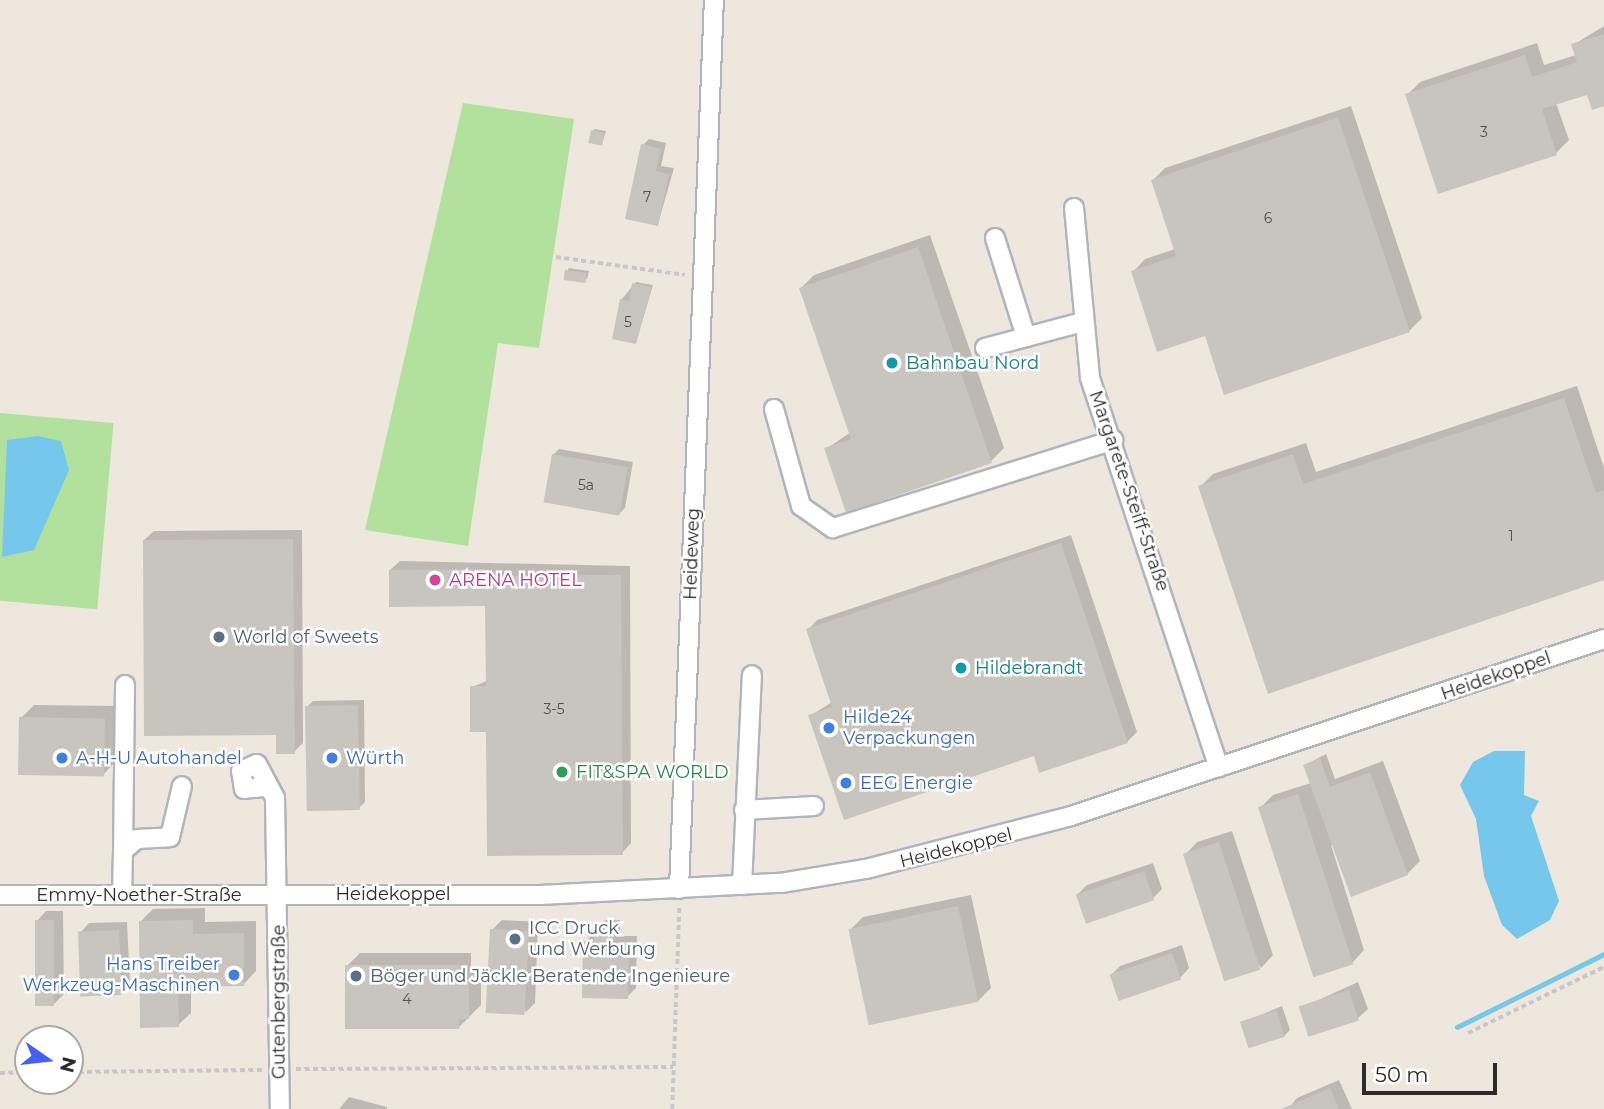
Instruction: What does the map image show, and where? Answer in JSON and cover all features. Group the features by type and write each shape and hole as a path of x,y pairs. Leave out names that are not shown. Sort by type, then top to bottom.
{"street":[{"name":"Heideweg","path":"679,889 714,0"},
{"name":"Margarete-Steiff-Straße","path":"1074,208 1090,378 1114,440 1219,767"},
{"path":"995,238 1026,337"},
{"path":"985,348 1083,321"},
{"path":"774,409 801,506 834,528 1114,440"},
{"name":"Heidekoppel","path":"279,895 679,889 742,885 866,869 994,840 1604,639"},
{"path":"742,885 751,675"},
{"path":"122,895 125,685"},
{"path":"123,851 137,839 170,837 181,786"},
{"name":"Gutenbergstraße","path":"265,787 275,798 279,895 280,1109"},
{"path":"744,810 814,806"},
{"name":"Emmy-Noether-Straße","path":"0,895 279,895"},
{"path":"262,1109 280,1109"}],"path":[{"path":"555,257 701,277"},
{"path":"672,1109 679,889"},
{"path":"1468,1033 1604,967"},
{"path":"84,1072 673,1067"}],"green space":[{"path":"463,103 574,119 539,348 498,343 468,546 365,530"},
{"path":"0,413 114,423 97,609 0,601"}],"water":[{"path":"38,436 61,441 69,470 34,550 2,557 7,440"},
{"path":"1494,751 1525,751 1524,795 1539,801 1531,816 1559,901 1550,920 1517,939 1502,925 1484,876 1476,819 1460,785 1473,762"}],"building":[{"path":"1604,34 1604,106 1592,110 1587,95 1542,109 1557,155 1438,194 1405,94 1525,55 1532,77 1577,62 1571,44"},
{"path":"1338,117 1410,332 1224,395 1205,336 1157,352 1131,271 1176,256 1151,180"},
{"path":"591,130 605,133 602,146 588,143"},
{"path":"641,144 661,149 656,171 669,174 658,226 625,219"},
{"name":"Bahnbau Nord","path":"918,247 992,463 846,513 824,448 851,439 799,288"},
{"path":"565,270 587,273 585,283 564,280"},
{"path":"632,283 652,287 636,344 612,339 620,299 629,301"},
{"path":"1564,398 1596,493 1604,490 1604,580 1268,694 1198,486 1293,454 1303,484"},
{"path":"552,454 628,467 619,516 543,502"},
{"name":"World of Sweets","path":"293,539 295,754 276,754 276,735 144,736 143,540"},
{"name":"Hildebrandt","path":"1061,543 1128,743 1039,773 1034,756 844,820 808,715 832,707 806,629"},
{"path":"485,569 485,576 621,575 623,855 487,856 486,732 470,732 470,686 486,686 485,606 389,607 389,570"},
{"name":"Würth","path":"358,705 360,810 307,811 305,706"},
{"path":"19,717 105,719 104,776 18,775"},
{"path":"1320,758 1330,787 1370,772 1408,875 1351,897 1303,765"},
{"path":"1298,794 1353,964 1313,977 1258,807"},
{"path":"1219,842 1260,969 1224,981 1183,854"},
{"path":"1144,871 1154,900 1086,924 1076,894"},
{"path":"958,906 978,1002 869,1025 848,929"},
{"path":"35,920 54,920 54,1006 35,1006"},
{"path":"193,920 193,934 244,933 244,986 178,987 179,1027 140,1028 139,921"},
{"path":"490,929 529,931 525,1015 486,1013"},
{"path":"594,929 612,929 611,945 629,945 628,999 582,998 583,941 594,941"},
{"path":"119,930 121,995 80,996 78,931"},
{"path":"1172,953 1181,979 1119,1001 1110,974"},
{"path":"345,965 459,965 459,980 469,980 469,1019 459,1019 459,1029 345,1029"},
{"path":"1349,990 1359,1020 1308,1037 1299,1006"},
{"path":"1276,1010 1285,1037 1249,1048 1240,1022"},
{"path":"1330,1088 1339,1109 1281,1109"}],"waterway":[{"path":"1457,1027 1604,954"}],"place":[{"name":"Bahnbau Nord","path":"892,363"},
{"name":"ARENA HOTEL","path":"435,580"},
{"name":"World of Sweets","path":"219,637"},
{"name":"Hildebrandt","path":"961,668"},
{"name":"Hilde24 Verpackungen","path":"829,728"},
{"name":"A-H-U Autohandel","path":"62,758"},
{"name":"Würth","path":"332,758"},
{"name":"FIT&SPA WORLD","path":"562,772"},
{"name":"EEG Energie","path":"846,783"},
{"name":"ICC Druck und Werbung","path":"515,939"},
{"name":"Hans Treiber Werkzeug-Maschinen","path":"234,975"},
{"name":"Böger und Jäckle Beratende Ingenieure","path":"356,976"}]}
